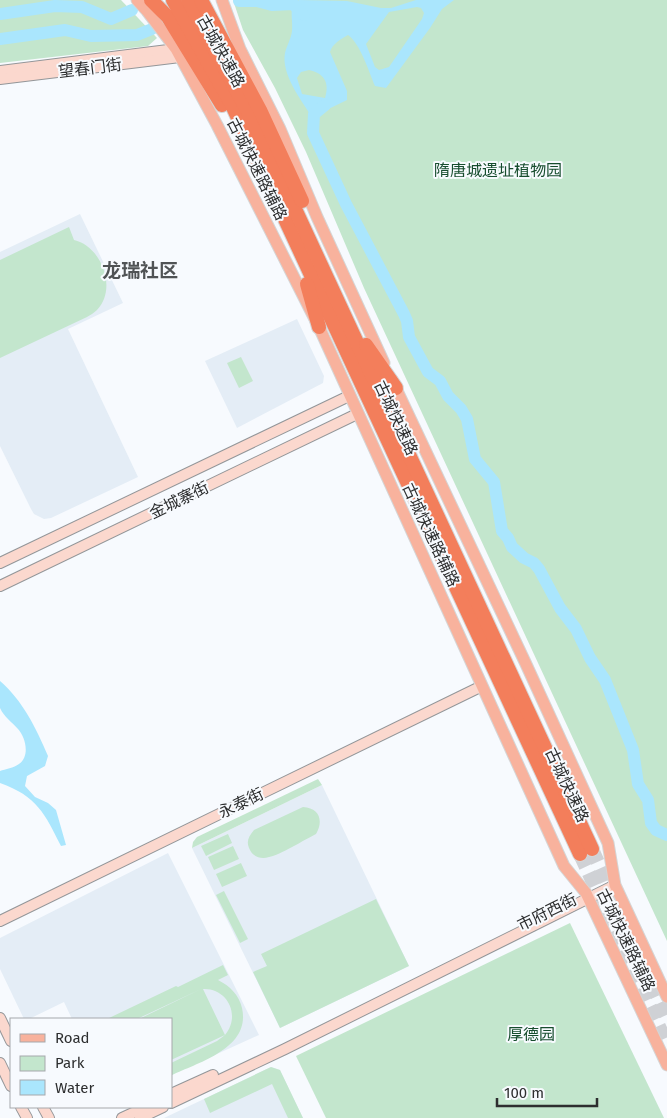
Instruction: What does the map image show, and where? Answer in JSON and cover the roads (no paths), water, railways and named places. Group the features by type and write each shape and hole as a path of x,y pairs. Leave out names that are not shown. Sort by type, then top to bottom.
{"highway":[{"path":"153,0 168,17 256,160"},
{"name":"古城快速路","path":"173,0 232,105 297,247 586,851 343,311 263,140 188,0"},
{"path":"201,0 231,54 290,174 316,234 343,311 396,388"},
{"path":"213,0 231,54"},
{"path":"297,247 319,327"}],"main road":[{"name":"古城快速路辅路","path":"137,0 148,11 178,53 217,125 319,327 564,866 587,895 667,1065"},
{"name":"古城快速路辅路","path":"222,0 240,49 280,129 321,226 608,843 615,885 667,997"},
{"name":"望春门街","path":"0,71 178,53"},
{"name":"望春门街","path":"0,79 178,53"},
{"name":"金城寨街","path":"0,563 349,396"},
{"name":"金城寨街","path":"0,586 357,414"},
{"name":"永泰街","path":"0,915 481,684"},
{"name":"永泰街","path":"0,921 481,684"},
{"name":"市府西街","path":"172,1094 282,1043 587,895 615,885"},
{"name":"市府西街","path":"172,1103 294,1045 587,895"},
{"path":"0,1018 10,1040"},
{"path":"0,1063 10,1084"},
{"path":"122,1118 144,1108"},
{"path":"140,1118 161,1108"}],"water":[{"path":"299,0 347,1 381,8 391,8 416,0 454,0 442,9 386,88 375,86 364,58 348,35 337,42 330,52 347,91 347,100 312,117 293,86 286,69 285,53 292,31 293,4","holes":["421,8 424,13 422,19 389,67 379,70 375,67 366,44 389,12","309,70 322,76 327,88 325,98 302,94 297,78 301,72"]},
{"path":"0,681 22,706 39,735 48,756 45,766 27,776 25,786 35,797 48,803 56,810 66,845 61,846 50,824 31,800 13,788 0,783 0,771 19,764 25,756 26,747 21,733 0,708"}],"waterway":[{"path":"239,1 257,1 272,5 293,4 304,15"},
{"path":"0,14 55,6 82,7 111,19 132,10"},
{"path":"0,39 65,30 91,36 137,35 152,29"},
{"path":"325,105 314,114 313,133 346,204 404,314 409,337 428,372 440,381 448,396 461,409 467,419 475,459 494,482 502,531 512,547 539,569 560,608 576,629 590,658 605,680 633,750 638,784 648,800 651,823 656,830 667,835"}],"tunnel":[{"path":"592,849 667,1018"},
{"path":"580,854 667,1044"}],"district":[{"name":"龙瑞社区","path":"140,270"}],"park label":[{"name":"隋唐城遗址植物园","path":"498,170"},
{"name":"厚德园","path":"531,1034"}]}
